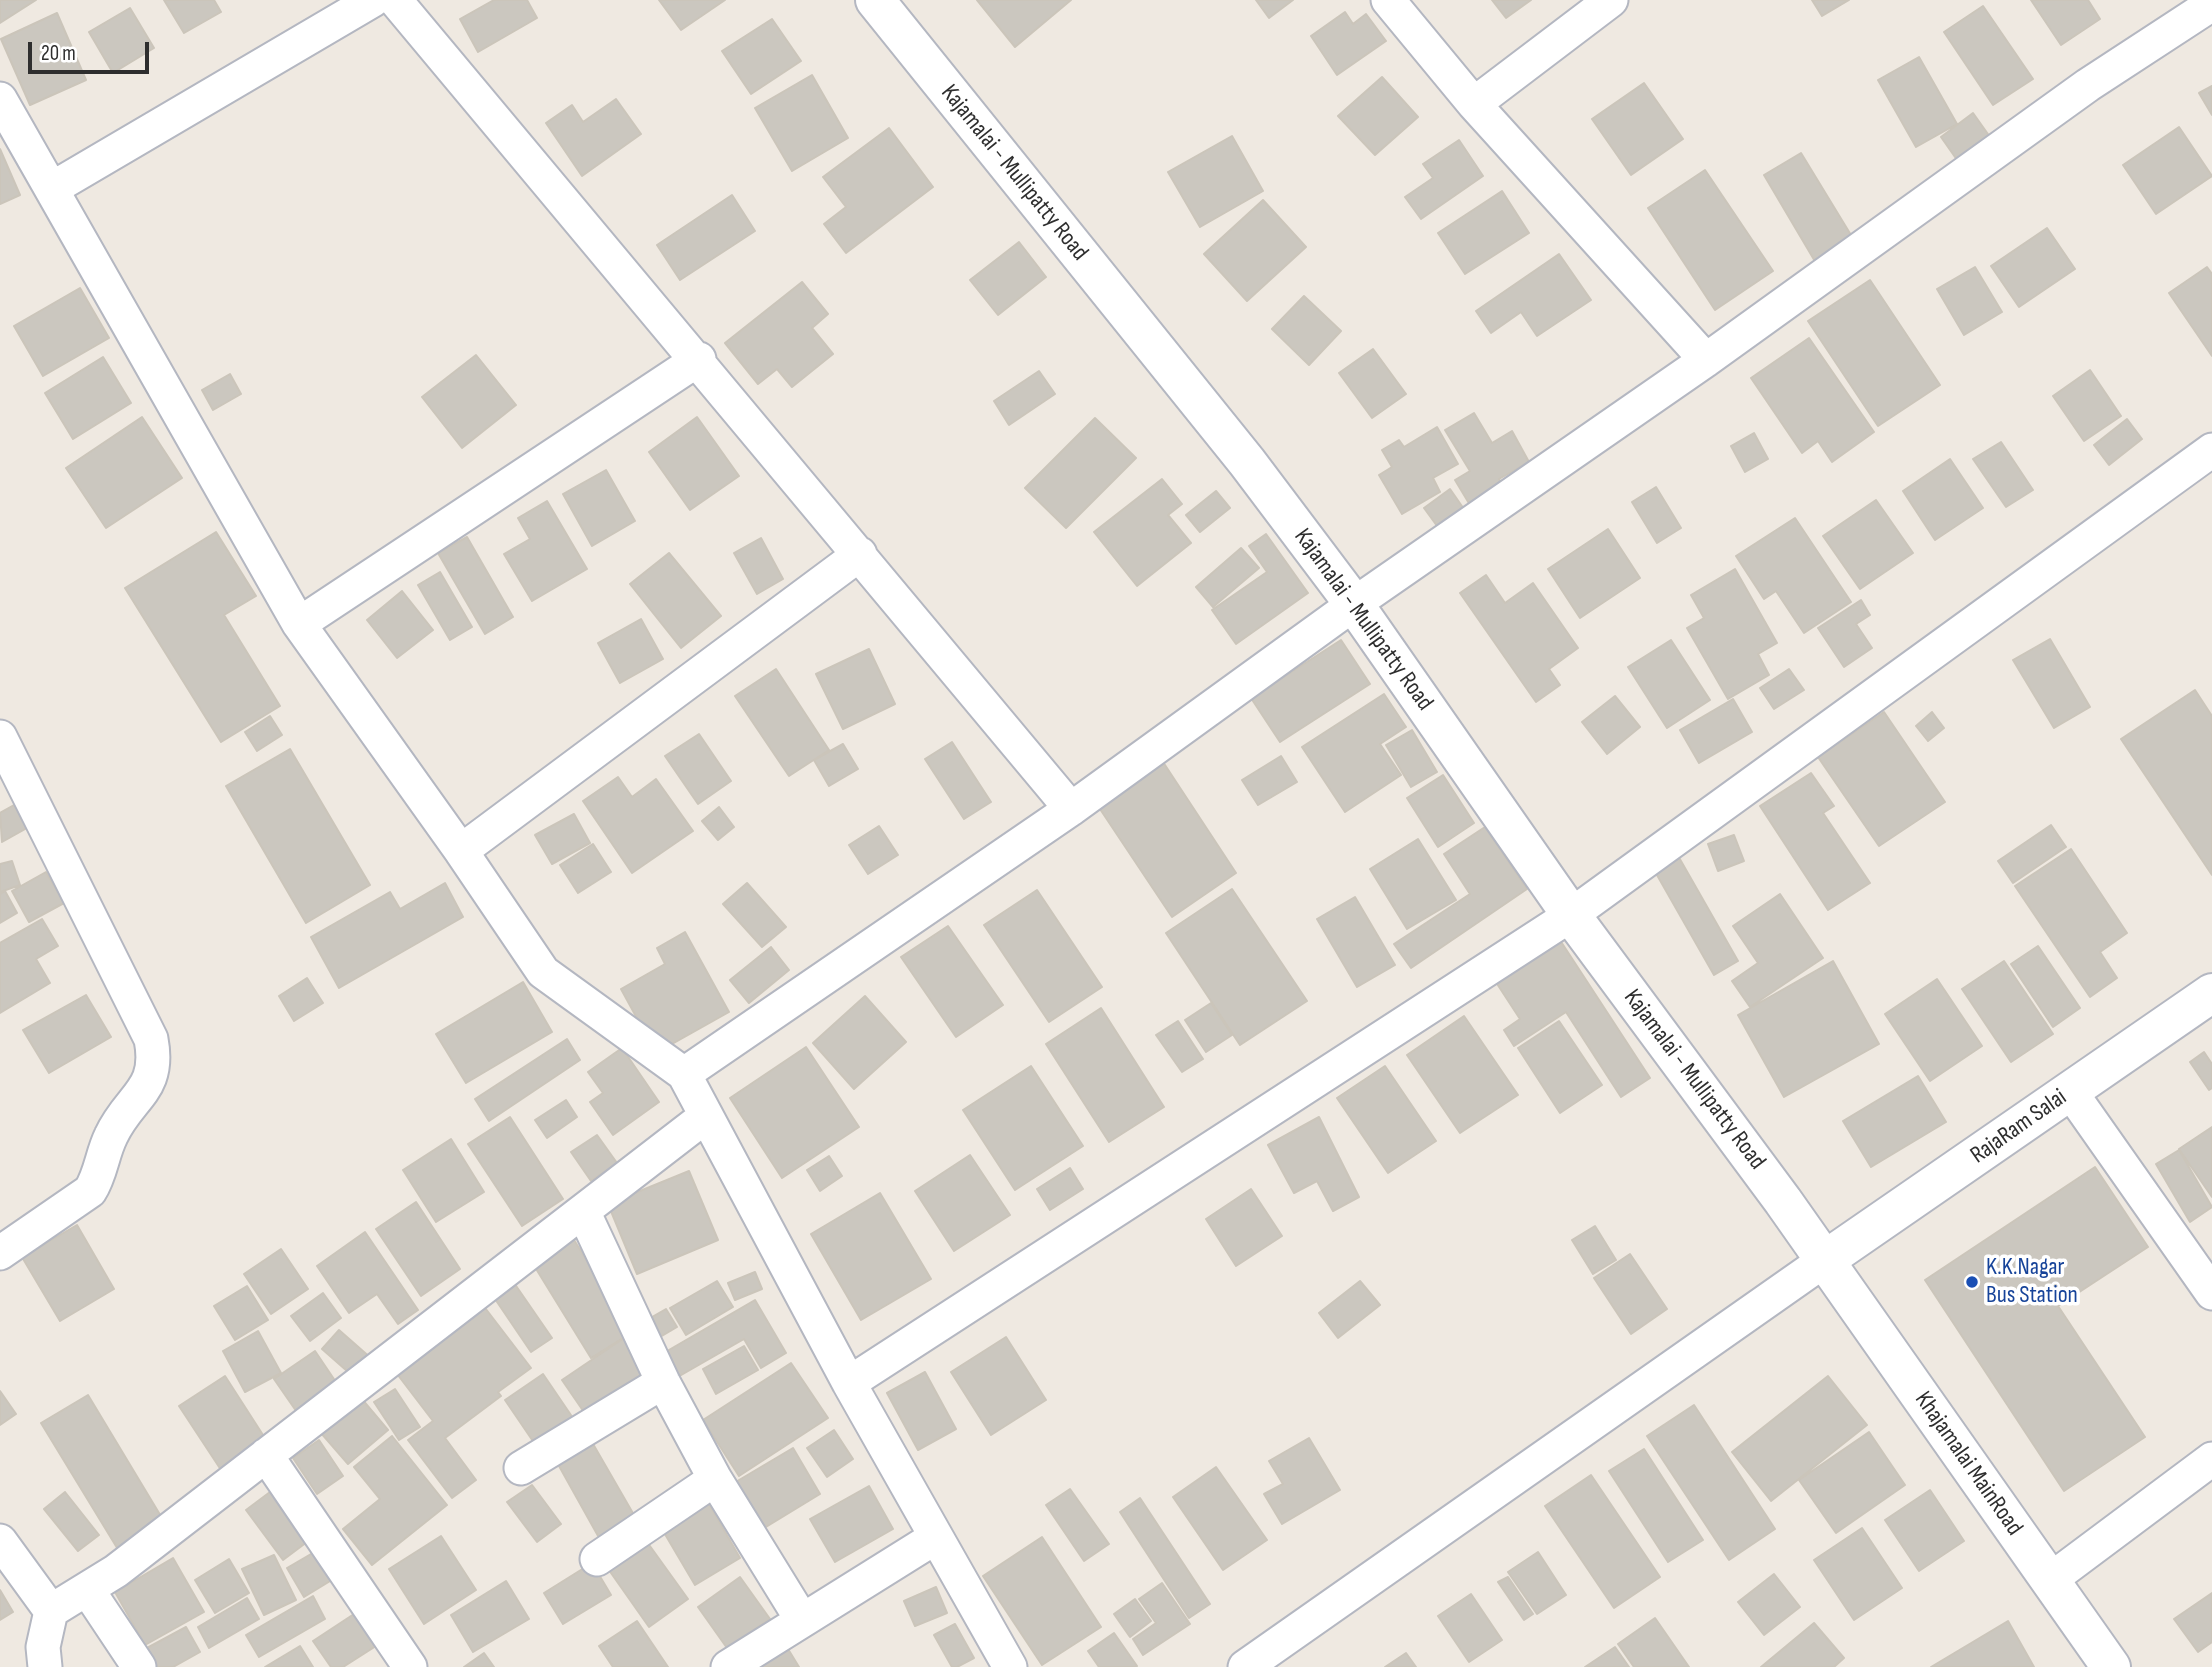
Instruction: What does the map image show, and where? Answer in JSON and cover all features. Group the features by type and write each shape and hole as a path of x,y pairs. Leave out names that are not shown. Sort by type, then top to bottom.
{"main road":[{"name":"Kajamalai - Mullipatty Road","path":"875,0 1247,462 1354,604 1571,915 1825,1260"},
{"name":"RajaRam Salai","path":"1825,1260 2212,993"},
{"name":"Khajamalai MainRoad","path":"1825,1260 2111,1667"}],"street":[{"path":"52,188 373,0"},
{"path":"395,0 699,359 1071,809"},
{"path":"1388,0 1474,104 1706,360"},
{"path":"1474,104 1611,0"},
{"path":"684,1074 1071,809 1354,604 1706,360 2088,85 2212,4"},
{"path":"0,99 299,624 461,851 543,972 684,1074 849,1383 1010,1667"},
{"path":"299,624 699,359"},
{"path":"849,1383 1571,915 2212,450"},
{"path":"461,851 860,554"},
{"path":"0,737 151,1040 155,1063 148,1082 115,1128 105,1148 98,1179 90,1191 0,1252"},
{"path":"2070,1091 2212,1293"},
{"path":"45,1667 43,1647 51,1611 116,1571 706,1116"},
{"path":"583,1212 663,1382 715,1479 802,1620"},
{"path":"1245,1667 1825,1260"},
{"path":"521,1468 663,1382"},
{"path":"266,1455 410,1667"},
{"path":"2050,1580 2212,1459"},
{"path":"597,1559 715,1479"},
{"path":"728,1667 936,1537"},
{"path":"0,1541 51,1611"},
{"path":"86,1589 138,1667"}],"building":[{"path":"0,0 36,0 0,23"},
{"path":"164,0 214,0 221,12 184,33"},
{"path":"494,0 527,0 537,18 478,52 460,19"},
{"path":"659,0 725,0 681,30"},
{"path":"977,0 1071,0 1015,47"},
{"path":"1256,0 1293,0 1269,18"},
{"path":"1492,0 1531,0 1506,18"},
{"path":"1812,0 1849,0 1822,16"},
{"path":"2031,0 2088,0 2100,19 2061,45"},
{"path":"1983,6 2033,79 1993,105 1944,32"},
{"path":"130,8 154,48 113,73 89,32"},
{"path":"1345,12 1353,24 1366,14 1386,41 1337,75 1311,36"},
{"path":"57,13 86,80 30,105 1,39"},
{"path":"772,19 801,61 751,94 722,51"},
{"path":"1919,57 1957,124 1916,147 1878,80"},
{"path":"812,75 848,138 792,171 755,108"},
{"path":"1382,77 1418,117 1375,155 1338,116"},
{"path":"1644,83 1683,139 1631,175 1592,119"},
{"path":"2212,86 2212,115 2199,93"},
{"path":"616,99 641,134 582,176 546,123 572,105 583,122"},
{"path":"1973,113 1995,144 1962,167 1941,137"},
{"path":"2179,127 2212,176 2156,214 2123,165"},
{"path":"889,128 933,187 846,253 824,224 846,207 823,177"},
{"path":"1232,136 1263,191 1200,227 1168,172"},
{"path":"1459,140 1483,176 1421,219 1405,197 1433,178 1423,164"},
{"path":"0,149 20,195 0,204"},
{"path":"1801,153 1854,240 1816,263 1764,175"},
{"path":"1705,170 1773,271 1715,310 1648,208"},
{"path":"1502,191 1529,233 1465,274 1438,233"},
{"path":"732,195 755,231 680,280 657,245"},
{"path":"1263,200 1306,247 1247,301 1204,254"},
{"path":"2047,228 2075,269 2019,307 1991,266"},
{"path":"1019,242 1046,277 998,315 970,280"},
{"path":"1559,254 1591,300 1537,336 1521,312 1491,333 1476,311"},
{"path":"1975,267 2002,312 1964,335 1937,289"},
{"path":"2207,267 2212,274 2212,356 2169,293"},
{"path":"1870,280 1940,385 1878,426 1808,321"},
{"path":"802,282 828,314 812,328 833,354 792,387 777,369 758,384 725,343"},
{"path":"80,288 109,338 43,376 14,326"},
{"path":"1304,296 1341,331 1309,365 1272,329"},
{"path":"1809,338 1874,432 1832,462 1818,441 1802,453 1751,378"},
{"path":"1373,349 1406,394 1372,418 1339,373"},
{"path":"476,355 516,405 462,448 422,397"},
{"path":"103,357 131,403 73,439 45,393"},
{"path":"2090,370 2121,416 2084,441 2053,396"},
{"path":"1039,371 1055,394 1009,425 994,401"},
{"path":"230,374 241,394 213,410 202,390"},
{"path":"1474,413 1492,443 1512,431 1529,462 1499,479 1503,486 1470,505 1455,480 1470,471 1445,430"},
{"path":"142,417 182,478 106,528 66,468"},
{"path":"697,417 739,476 690,510 649,452"},
{"path":"1095,418 1136,458 1066,528 1025,488"},
{"path":"2127,419 2142,439 2109,465 2094,445"},
{"path":"1437,427 1458,464 1433,478 1440,492 1402,514 1379,475 1392,467 1382,450 1399,440 1404,447"},
{"path":"1754,433 1768,459 1745,472 1731,446"},
{"path":"2001,442 2033,490 2006,507 1973,459"},
{"path":"1950,459 1983,508 1935,540 1903,491"},
{"path":"606,470 635,521 592,546 563,494"},
{"path":"1162,479 1182,504 1168,515 1191,543 1137,586 1094,532"},
{"path":"1656,487 1681,528 1657,543 1632,502"},
{"path":"1450,489 1466,512 1440,530 1424,508"},
{"path":"1216,491 1230,508 1200,532 1186,515"},
{"path":"1876,500 1913,553 1860,589 1823,536"},
{"path":"547,501 587,569 532,601 504,554 530,539 518,518"},
{"path":"1795,518 1851,602 1804,633 1776,591 1764,599 1736,556"},
{"path":"1608,529 1640,578 1580,618 1548,569"},
{"path":"216,532 256,596 224,615 280,706 221,742 125,588"},
{"path":"1266,534 1308,593 1236,644 1212,610 1267,572 1249,546"},
{"path":"467,537 513,617 485,634 438,553"},
{"path":"761,538 783,579 757,594 734,553"},
{"path":"1241,548 1259,568 1213,607 1196,587"},
{"path":"669,553 721,616 681,648 630,584"},
{"path":"1735,569 1777,643 1758,654 1769,675 1728,699 1687,628 1704,618 1691,595"},
{"path":"440,572 472,627 450,640 418,585"},
{"path":"1486,575 1505,603 1533,583 1578,648 1549,669 1560,685 1536,702 1460,593"},
{"path":"402,591 433,630 397,658 367,620"},
{"path":"1861,600 1870,615 1856,624 1872,648 1844,667 1818,628"},
{"path":"641,619 663,659 620,683 598,643"},
{"path":"2050,639 2090,707 2054,728 2013,660"},
{"path":"1341,640 1370,684 1280,742 1251,698"},
{"path":"1671,640 1710,700 1667,728 1628,667"},
{"path":"869,649 895,704 843,729 816,674"},
{"path":"776,669 829,750 789,776 735,696"},
{"path":"1789,669 1804,690 1774,709 1760,688"},
{"path":"2195,690 2212,716 2212,875 2121,739"},
{"path":"1384,694 1406,727 1380,744 1401,775 1345,812 1302,747"},
{"path":"1615,696 1640,727 1607,754 1582,722"},
{"path":"1733,699 1752,732 1699,763 1680,730"},
{"path":"1884,712 1945,802 1879,846 1818,757"},
{"path":"1932,712 1944,728 1928,741 1916,726"},
{"path":"270,716 282,735 257,751 245,732"},
{"path":"1412,730 1437,772 1411,787 1386,745"},
{"path":"699,734 731,781 698,804 665,756"},
{"path":"952,742 991,802 964,819 925,759"},
{"path":"843,744 858,769 829,786 814,760"},
{"path":"290,749 370,885 306,923 226,786"},
{"path":"1281,756 1297,782 1258,805 1242,780"},
{"path":"1163,762 1236,873 1172,917 1098,806"},
{"path":"1811,773 1834,806 1823,813 1870,883 1828,910 1760,806"},
{"path":"1443,775 1474,823 1438,847 1407,798"},
{"path":"618,777 632,797 656,779 693,831 632,873 583,801"},
{"path":"14,805 27,828 2,842 0,813"},
{"path":"719,807 734,827 718,840 702,821"},
{"path":"574,814 590,843 552,864 535,835"},
{"path":"2051,825 2066,847 2013,883 1998,861"},
{"path":"879,826 898,855 868,874 849,845"},
{"path":"1485,827 1527,889 1411,968 1394,944 1470,894 1444,854"},
{"path":"1734,835 1744,861 1718,871 1708,844"},
{"path":"1418,839 1456,900 1407,929 1370,869"},
{"path":"593,844 611,872 578,893 560,865"},
{"path":"1673,847 1738,961 1714,975 1649,861"},
{"path":"2071,849 2127,933 2100,952 2117,978 2090,997 2015,886"},
{"path":"12,861 20,885 0,892 0,864"},
{"path":"46,872 64,903 29,922 12,891"},
{"path":"445,883 463,917 339,988 311,937 390,892 400,909"},
{"path":"747,883 786,927 762,947 723,904"},
{"path":"1232,889 1307,1001 1240,1045 1166,933"},
{"path":"1037,890 1102,987 1049,1022 984,925"},
{"path":"5,891 17,913 0,923 0,894"},
{"path":"1780,894 1823,958 1750,1007 1732,981 1758,963 1733,926"},
{"path":"1355,897 1395,965 1357,987 1317,919"},
{"path":"42,919 58,946 36,959 50,983 0,1013 0,943"},
{"path":"948,926 1003,1005 956,1037 901,957"},
{"path":"1554,931 1650,1078 1621,1097 1566,1012 1514,1046 1504,1030 1520,1019 1490,973"},
{"path":"685,932 729,1012 656,1053 621,989 665,964 657,948"},
{"path":"2038,946 2080,1008 2053,1027 2011,964"},
{"path":"771,947 789,970 749,1003 730,980"},
{"path":"1833,961 1879,1044 1784,1097 1738,1015"},
{"path":"2004,961 2053,1034 2011,1062 1962,989"},
{"path":"307,978 323,1003 294,1021 279,996"},
{"path":"1937,979 1982,1046 1930,1081 1885,1014"},
{"path":"523,982 552,1032 466,1083 436,1034"},
{"path":"86,995 111,1037 49,1073 23,1030"},
{"path":"865,996 906,1042 854,1089 813,1043"},
{"path":"1211,1003 1232,1035 1206,1052 1185,1020"},
{"path":"1101,1008 1164,1107 1109,1142 1046,1044"},
{"path":"1464,1016 1518,1095 1460,1133 1407,1055"},
{"path":"1178,1021 1203,1059 1182,1072 1156,1035"},
{"path":"1559,1021 1602,1085 1560,1113 1518,1048"},
{"path":"567,1039 580,1060 489,1121 475,1099"},
{"path":"806,1047 859,1127 782,1178 730,1098"},
{"path":"622,1048 659,1102 613,1135 590,1102 603,1093 588,1072"},
{"path":"2204,1052 2212,1064 2212,1088 2209,1090 2190,1062"},
{"path":"1031,1066 1083,1146 1015,1190 963,1110"},
{"path":"1385,1066 1436,1141 1388,1173 1337,1098"},
{"path":"1918,1076 1946,1122 1871,1167 1843,1121"},
{"path":"566,1100 577,1117 547,1138 535,1120"},
{"path":"510,1117 563,1199 522,1226 468,1144"},
{"path":"1319,1117 1359,1197 1333,1211 1317,1181 1294,1193 1268,1145"},
{"path":"2212,1127 2212,1197 2179,1149"},
{"path":"597,1135 617,1163 591,1181 571,1152"},
{"path":"451,1139 484,1192 436,1222 403,1170"},
{"path":"2179,1150 2212,1207 2190,1222 2156,1164"},
{"path":"970,1155 1010,1215 954,1251 915,1191"},
{"path":"829,1156 842,1176 820,1191 807,1170"},
{"path":"2095,1167 2148,1247 2058,1306 2145,1437 2064,1491 1925,1280"},
{"path":"1070,1168 1083,1189 1050,1210 1037,1189"},
{"path":"689,1171 718,1240 637,1274 608,1204"},
{"path":"1251,1189 1282,1236 1236,1266 1206,1219"},
{"path":"880,1193 931,1279 861,1320 811,1234"},
{"path":"416,1202 460,1269 421,1296 376,1229"},
{"path":"77,1225 114,1289 60,1321 22,1257"},
{"path":"1595,1226 1616,1260 1593,1274 1572,1240"},
{"path":"365,1232 418,1310 398,1324 377,1294 349,1313 317,1266"},
{"path":"571,1235 631,1333 591,1358 530,1259"},
{"path":"281,1249 308,1289 271,1314 244,1274"},
{"path":"1630,1254 1667,1309 1631,1334 1594,1278"},
{"path":"755,1272 762,1289 735,1300 728,1283"},
{"path":"512,1280 552,1338 531,1352 491,1293"},
{"path":"717,1281 733,1307 686,1335 670,1308"},
{"path":"1360,1281 1380,1305 1338,1338 1319,1313"},
{"path":"247,1286 268,1320 235,1340 214,1306"},
{"path":"323,1293 341,1318 310,1341 291,1316"},
{"path":"479,1300 531,1368 498,1392 501,1396 445,1438 476,1480 452,1498 408,1440 433,1421 391,1366"},
{"path":"755,1300 786,1353 761,1368 744,1339 676,1378 662,1354"},
{"path":"666,1309 677,1327 655,1340 645,1321"},
{"path":"339,1330 372,1359 355,1378 322,1349"},
{"path":"258,1331 281,1373 245,1392 223,1351"},
{"path":"627,1336 651,1370 586,1415 562,1380"},
{"path":"1006,1337 1046,1400 991,1435 951,1372"},
{"path":"744,1346 758,1370 716,1394 703,1369"},
{"path":"315,1351 342,1391 301,1418 274,1379"},
{"path":"791,1363 828,1418 739,1476 703,1420"},
{"path":"925,1372 956,1429 918,1450 887,1393"},
{"path":"543,1374 577,1424 539,1450 505,1400"},
{"path":"225,1376 272,1449 227,1479 179,1406"},
{"path":"1828,1376 1867,1425 1771,1501 1732,1452"},
{"path":"395,1389 420,1427 399,1440 374,1402"},
{"path":"0,1391 16,1414 0,1425"},
{"path":"88,1395 165,1523 119,1551 41,1423"},
{"path":"361,1398 388,1430 348,1464 321,1433"},
{"path":"1694,1405 1775,1529 1729,1560 1647,1436"},
{"path":"834,1430 853,1459 827,1477 807,1448"},
{"path":"1869,1432 1905,1485 1836,1533 1799,1480"},
{"path":"392,1436 447,1505 372,1565 343,1529 380,1499 354,1467"},
{"path":"589,1437 638,1522 602,1543 554,1457"},
{"path":"1309,1438 1340,1490 1282,1524 1264,1494 1283,1484 1269,1461"},
{"path":"319,1440 343,1476 317,1494 293,1458"},
{"path":"793,1448 820,1494 761,1530 734,1483"},
{"path":"1644,1449 1703,1540 1668,1562 1609,1471"},
{"path":"1216,1467 1267,1540 1223,1570 1173,1497"},
{"path":"1591,1475 1660,1577 1614,1608 1545,1506"},
{"path":"532,1485 561,1524 537,1542 507,1502"},
{"path":"278,1486 315,1536 283,1560 246,1510"},
{"path":"869,1486 893,1529 835,1562 810,1519"},
{"path":"1070,1489 1109,1544 1084,1561 1046,1505"},
{"path":"1930,1490 1964,1541 1919,1571 1885,1520"},
{"path":"65,1492 99,1535 78,1551 44,1509"},
{"path":"705,1497 740,1558 695,1585 659,1524"},
{"path":"1140,1498 1210,1604 1189,1618 1120,1512"},
{"path":"1862,1528 1902,1588 1854,1620 1814,1560"},
{"path":"642,1535 688,1599 649,1627 604,1563"},
{"path":"441,1536 476,1590 424,1624 389,1569"},
{"path":"1042,1537 1101,1627 1042,1665 983,1576"},
{"path":"323,1547 340,1575 304,1597 287,1568"},
{"path":"1538,1552 1566,1595 1537,1614 1508,1572"},
{"path":"274,1555 296,1600 264,1615 242,1569"},
{"path":"173,1558 204,1612 145,1645 115,1592"},
{"path":"229,1559 249,1593 215,1613 195,1580"},
{"path":"592,1563 611,1595 563,1624 544,1593"},
{"path":"1774,1574 1800,1607 1764,1635 1738,1602"},
{"path":"740,1577 770,1619 727,1648 698,1607"},
{"path":"1508,1577 1533,1614 1524,1620 1498,1582"},
{"path":"506,1581 529,1619 473,1652 451,1615"},
{"path":"1162,1583 1190,1624 1143,1655 1133,1639 1156,1623 1139,1599"},
{"path":"936,1587 947,1613 915,1626 904,1601"},
{"path":"0,1590 13,1612 0,1620"},
{"path":"2212,1593 2212,1642 2198,1652 2174,1619"},
{"path":"1471,1594 1502,1640 1469,1662 1438,1616"},
{"path":"313,1596 325,1619 259,1657 246,1635"},
{"path":"247,1598 259,1619 209,1648 198,1627"},
{"path":"1135,1599 1151,1621 1130,1637 1114,1614"},
{"path":"354,1614 376,1646 343,1667 331,1667 313,1641"},
{"path":"1655,1618 1689,1667 1634,1667 1618,1644"},
{"path":"637,1621 668,1667 613,1667 599,1646"},
{"path":"2008,1621 2034,1667 1931,1667"},
{"path":"1814,1623 1844,1658 1834,1667 1761,1667"},
{"path":"955,1624 974,1658 952,1667 934,1635"},
{"path":"186,1627 200,1652 173,1667 157,1667 147,1648"},
{"path":"1114,1633 1137,1666 1099,1667 1088,1651"},
{"path":"300,1646 313,1667 265,1667"},
{"path":"1615,1647 1629,1667 1585,1667"},
{"path":"788,1649 799,1667 757,1667"},
{"path":"484,1653 494,1667 464,1667"},
{"path":"1406,1653 1416,1667 1385,1667"}],"place":[{"name":"K.K.Nagar Bus Station","path":"1972,1282"}]}
